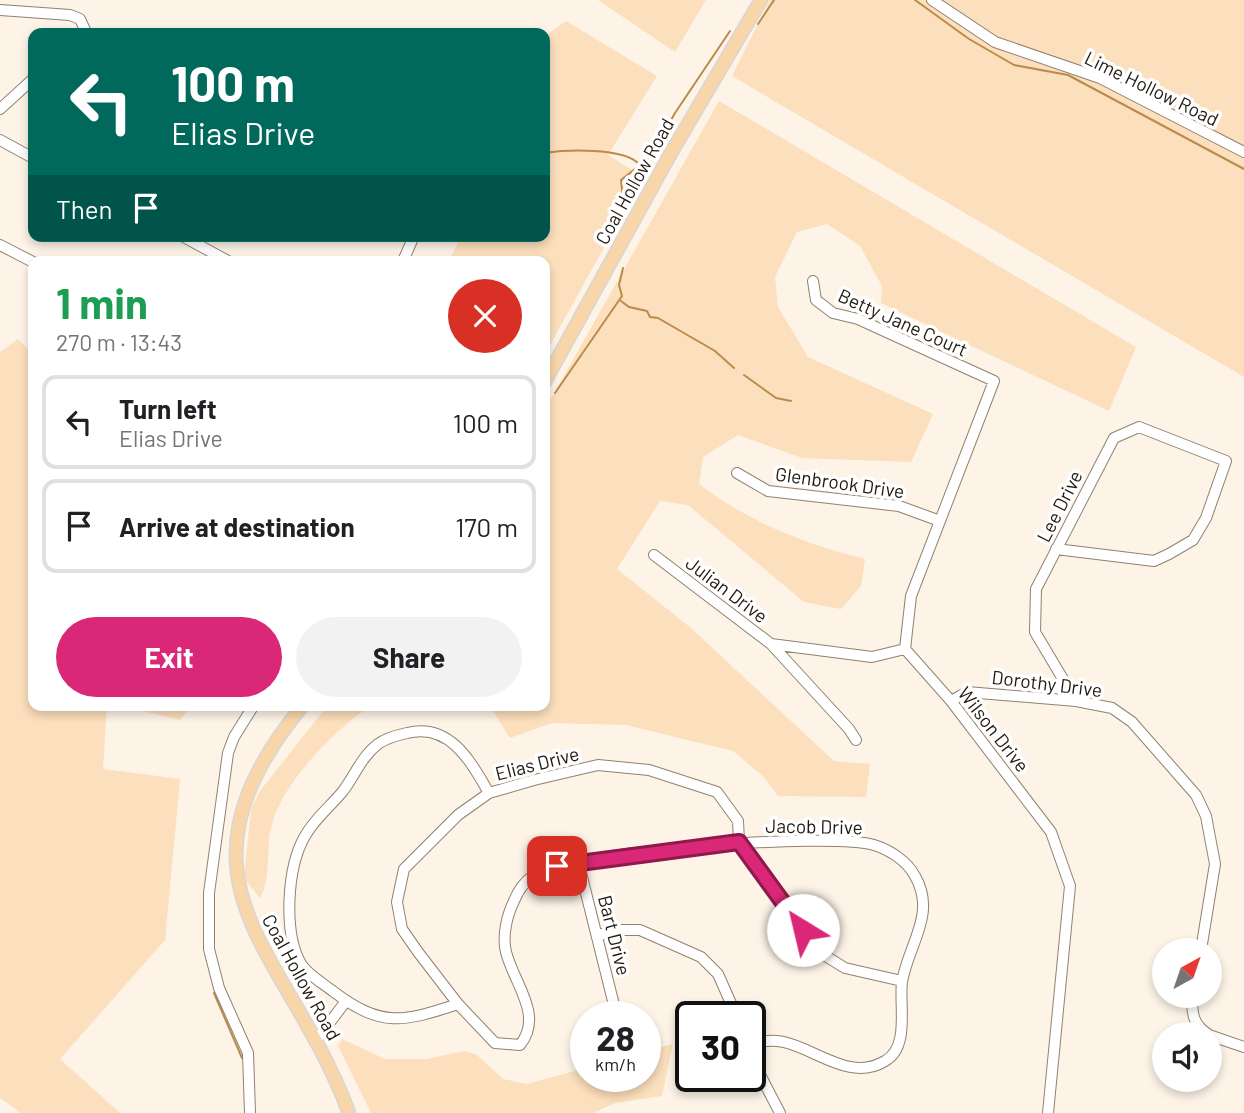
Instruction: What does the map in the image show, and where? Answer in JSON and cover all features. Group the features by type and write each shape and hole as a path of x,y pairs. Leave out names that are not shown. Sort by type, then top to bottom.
{"main road":[{"name":"Coal Hollow Road","path":"550,372 671,153 761,0"},
{"name":"Coal Hollow Road","path":"298,711 275,739 252,778 240,816 238,881 248,920 315,1042 349,1113"}],"street":[{"name":"Lime Hollow Road","path":"932,0 995,42 1100,78 1244,152"},
{"path":"0,10 70,15 80,19 84,28"},
{"path":"0,109 28,84"},
{"path":"0,140 28,155"},
{"path":"193,242 219,256"},
{"path":"0,245 28,259"},
{"name":"Betty Jane Court","path":"813,281 816,300 833,313 858,319 994,382 940,521"},
{"name":"Lee Drive","path":"1056,549 1154,561 1169,554 1192,540 1206,518 1226,461 1139,427 1114,438 1056,549 1037,589 1035,632 1076,701"},
{"name":"Glenbrook Drive","path":"737,473 768,491 899,506 940,521"},
{"path":"905,649 911,596 940,521"},
{"name":"Julian Drive","path":"654,555 771,644 872,657 905,649"},
{"path":"771,644 856,740"},
{"name":"Wilson Drive","path":"905,649 951,701 1051,832 1070,886 1048,1113"},
{"name":"Dorothy Drive","path":"951,701 967,692 1076,701 1112,708 1132,722 1196,795 1206,816 1215,863 1203,938"},
{"path":"250,711 234,737 228,753 209,893 209,949 219,988 247,1053 250,1113"},
{"path":"458,1004 433,1012 393,1019 376,1017 346,1001 302,966 292,937 290,881 296,854 306,834 379,743 419,730 442,735 466,754 489,793"},
{"name":"Elias Drive","path":"598,765 649,770 717,792 738,821 739,842 578,861 533,875 519,890 509,910 506,951 531,1021 528,1035 520,1045 495,1043 458,1004 402,929 397,902 404,869 458,815 489,793 598,765"},
{"path":"739,842 819,952 845,968 902,981"},
{"name":"Jacob Drive","path":"739,842 850,842 873,845 898,857 914,873 922,888 925,915 902,981 900,1041 888,1061 865,1069 833,1064 776,1040 766,1039"},
{"name":"Bart Drive","path":"578,861 613,1001"},
{"path":"598,936 622,929 640,930 701,957 718,974 730,1001"},
{"path":"315,1042 346,1001"},
{"path":"1222,1039 1244,1047"},
{"path":"766,1087 780,1113"}],"shaded area":[{"path":"598,0 706,0 675,52"},
{"path":"770,0 1244,0 1244,377 732,76"},
{"path":"566,21 657,76 608,155 643,177 550,345 550,256 451,256 458,242 550,242 550,33"},
{"path":"719,101 1136,347 1109,411 881,303 882,286 860,246 827,224 797,232 775,277 778,307 808,357 933,414 911,462 802,458 738,435 703,457 699,484 737,510 778,530 865,559 861,586 841,609 804,602 688,505 660,501 617,569 691,628 834,761 870,764 866,797 778,796 764,777 733,751 626,725 552,723 510,738 493,711 550,711 550,400"},
{"path":"18,339 28,350 28,711 107,711 103,769 180,779 165,940 60,1059 120,1113 21,1113 0,1098 0,352"},
{"path":"143,711 187,711 180,720"},
{"path":"323,711 364,711 327,742 287,791 272,824 266,881 260,898 244,878 251,809 260,791"},
{"path":"342,1039 385,1059 427,1059 464,1051 477,1055 503,1079 527,1084 570,1072 570,1092 661,1092 661,1047 673,1044 662,1096 615,1103 593,1113 371,1113 338,1046"}],"waterway":[{"path":"758,24 774,0"},
{"path":"915,0 969,39 1014,65 1068,75 1244,169"},
{"path":"625,219 621,180 650,157 675,113 730,31"},
{"path":"550,153 607,152 639,164"},
{"path":"555,393 622,296 619,285 623,268"},
{"path":"621,301 629,307 647,311 650,317 658,318 715,351 734,368"},
{"path":"744,375 776,398 791,401"},
{"path":"214,993 242,1058"}],"route":[{"path":"557,866 578,861 739,842 803,930"}]}
